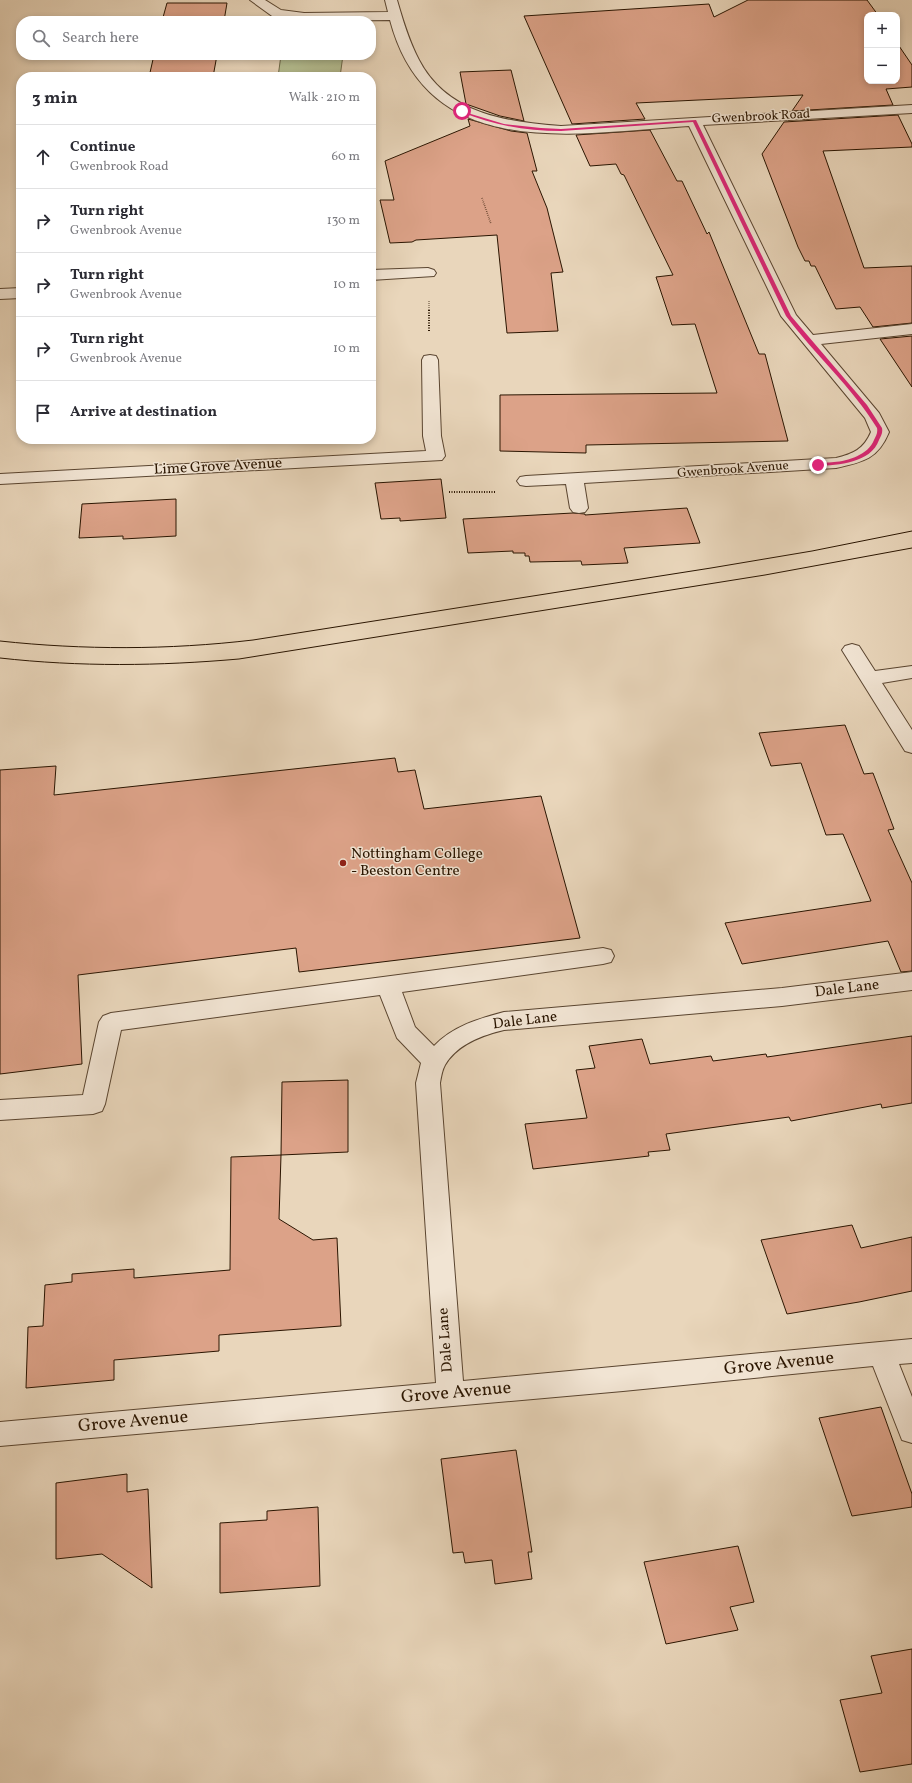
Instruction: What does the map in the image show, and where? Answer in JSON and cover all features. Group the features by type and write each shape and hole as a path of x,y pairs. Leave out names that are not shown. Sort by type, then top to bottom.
{"street":[{"path":"256,0 277,13 297,16"},
{"name":"Gwenbrook Road","path":"391,0 394,16 406,48 426,81 441,97 462,111 486,121 522,128 561,130 912,109"},
{"path":"330,16 394,16"},
{"name":"Gwenbrook Avenue","path":"526,481 685,474 836,463 859,458 875,445 880,432 877,423 865,406 789,316 694,121"},
{"path":"376,275 428,273"},
{"path":"0,294 16,292"},
{"path":"808,340 912,329"},
{"name":"Lime Grove Avenue","path":"0,479 436,456 432,436 430,360"},
{"path":"574,479 579,508"},
{"path":"852,650 871,678 912,746"},
{"path":"871,678 912,672"},
{"path":"0,1110 93,1104 111,1022 602,956"},
{"name":"Dale Lane","path":"450,1393 428,1083 434,1061 447,1047 464,1035 481,1027 504,1021 782,997 912,981"},
{"path":"388,984 405,1032 434,1061"},
{"name":"Grove Avenue","path":"0,1434 631,1378 912,1351"},
{"path":"881,1353 912,1431"}],"path":[{"path":"482,198 491,224"},
{"path":"428,273 430,360"},
{"path":"449,492 521,492 526,481"}],"green space":[{"path":"280,60 342,60 341,72 279,72"}],"building":[{"path":"748,0 867,0 876,12 864,12 864,84 900,84 900,47 912,65 912,87 886,89 893,105 792,111 803,95 636,103 645,119 572,124 524,16 709,4 714,17"},
{"path":"167,3 227,3 225,16 163,16"},
{"path":"153,60 216,60 214,72 150,72"},
{"path":"511,70 524,121 500,116 466,104 460,72"},
{"path":"898,115 912,144 912,147 823,151 864,268 912,266 912,323 873,327 860,307 836,309 815,266 811,266 809,261 805,261 798,247 762,154 784,122"},
{"path":"468,119 511,131 527,133 537,171 532,171 547,208 563,272 551,273 558,331 507,333 497,235 390,243 380,200 394,200 385,161 470,126"},
{"path":"650,130 677,181 682,181 707,234 709,232 759,354 765,354 788,441 586,445 586,453 500,451 500,395 717,393 695,324 672,325 656,277 673,275 624,175 621,174 616,164 590,166 576,135"},
{"path":"912,336 912,387 880,339"},
{"path":"441,479 446,518 400,521 400,518 381,519 375,483"},
{"path":"176,499 176,536 123,539 123,536 79,538 82,504"},
{"path":"687,508 700,543 624,548 628,563 582,565 581,561 530,562 529,556 525,556 525,553 513,553 513,551 468,553 463,519 573,513 585,515"},
{"path":"845,725 864,774 873,773 894,829 888,830 912,883 912,971 901,972 888,941 742,964 725,923 871,901 843,834 826,835 801,763 771,766 759,733"},
{"path":"395,758 398,772 415,770 424,809 541,796 580,938 299,972 296,948 78,975 82,1064 0,1074 0,770 56,766 54,795"},
{"path":"912,1036 912,1103 882,1108 881,1104 791,1121 789,1117 666,1134 670,1150 648,1152 649,1156 533,1169 525,1124 587,1118 576,1070 595,1068 589,1046 642,1039 650,1064 711,1056 713,1061 766,1054 767,1057"},
{"path":"348,1080 348,1152 281,1155 282,1082"},
{"path":"281,1155 279,1219 313,1240 337,1238 341,1326 219,1335 219,1351 114,1360 114,1380 26,1388 28,1327 43,1326 45,1285 72,1282 72,1274 134,1269 134,1278 230,1270 231,1157"},
{"path":"852,1225 861,1248 912,1237 912,1291 859,1302 787,1314 761,1240"},
{"path":"881,1407 912,1494 912,1507 852,1516 819,1418"},
{"path":"516,1450 532,1552 528,1552 532,1579 495,1584 492,1560 465,1563 463,1552 453,1553 441,1459"},
{"path":"127,1474 127,1492 148,1489 152,1588 102,1554 56,1559 56,1483"},
{"path":"318,1507 320,1586 220,1593 220,1523 267,1520 267,1511"},
{"path":"738,1546 754,1602 730,1607 738,1630 666,1644 644,1562"},
{"path":"912,1649 912,1764 860,1772 840,1700 882,1693 871,1656"}],"tram line":[{"path":"0,641 63,646 126,648 189,646 253,640 711,568 812,551 912,531"},
{"path":"0,658 90,664 179,663 239,659 765,575 912,548"}],"place":[{"name":"Nottingham College - Beeston Centre","path":"343,863"}],"route":[{"path":"462,111 486,121 541,130 694,121 789,316 865,406 873,416 879,428 880,432 875,445 859,458 818,465"}]}
